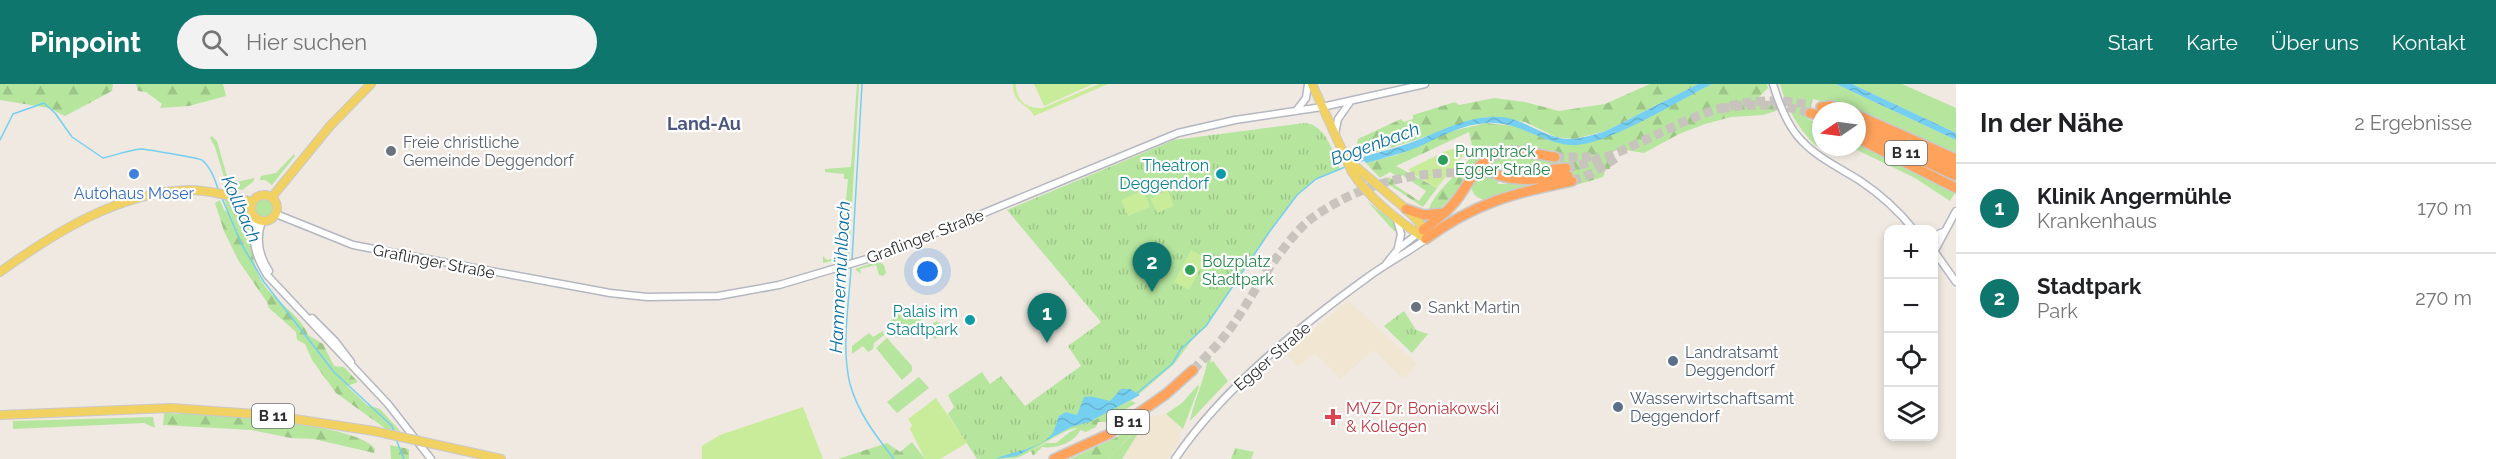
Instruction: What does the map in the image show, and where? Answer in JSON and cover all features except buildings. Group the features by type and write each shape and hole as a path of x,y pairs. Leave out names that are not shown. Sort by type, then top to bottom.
{"highway":[{"name":"B 11","path":"1866,119 1956,159"},
{"name":"B 11","path":"1866,127 1956,168"},
{"name":"B 11","path":"1866,134 1956,176"},
{"name":"B 11","path":"1866,143 1956,188"},
{"path":"1422,234 1454,204 1473,174 1493,156 1503,152 1518,151 1555,157"},
{"path":"1422,234 1485,203 1533,189 1569,175"},
{"path":"1569,175 1534,179 1498,176 1569,175"},
{"path":"1407,209 1424,215 1444,213"},
{"name":"B 11","path":"1054,459 1109,434 1157,401 1193,370"}],"main road":[{"path":"272,197 330,126 371,84"},
{"path":"1310,84 1360,183 1395,216 1422,234"},
{"path":"1348,160 1387,195 1407,209 1419,222 1422,234"},
{"path":"1368,193 1374,191 1387,195"},
{"path":"0,272 51,238 122,204 174,192 225,194 252,202 263,195 272,197 277,205 276,214 269,220 259,220 251,211 252,202"},
{"name":"B 11","path":"0,415 147,408 268,415 374,431 501,459"}],"street":[{"path":"1296,111 1306,98 1310,84"},
{"name":"Graflinger Straße","path":"276,214 352,245 582,288 646,297 718,296 779,285 887,253 1178,133 1208,125 1350,102 1425,84"},
{"path":"1773,84 1785,115 1800,140 1810,149 1871,188 1898,211 1910,225"},
{"path":"1335,134 1338,119 1350,102"},
{"path":"1938,245 1956,211"},
{"path":"1395,216 1401,234 1398,249"},
{"path":"259,220 253,239 255,251 267,275 388,404 430,459"},
{"path":"1938,234 1946,231"},
{"name":"Egger Straße","path":"1383,267 1398,249 1422,234"},
{"name":"Egger Straße","path":"1175,459 1202,422 1237,385 1301,330 1383,267 1403,256 1422,234"},
{"path":"1938,257 1956,282"}],"shaded area":[{"path":"1348,300 1417,364 1403,379 1373,350 1341,379 1315,353 1299,366 1286,353"},
{"path":"1166,414 1182,429 1178,443 1168,459 1122,459 1148,417"}],"green space":[{"path":"0,84 113,84 112,91 65,116 49,108 0,100"},
{"path":"136,84 223,84 226,96 189,106 160,108 162,104 146,92 138,91"},
{"path":"857,84 859,84 849,257 823,263 823,256 827,260 836,258 836,252 841,252 848,179 844,179 844,174 825,172 825,169 851,167"},
{"path":"1013,84 1016,84 1018,95 1024,103 1032,107 1043,108 1099,84 1108,84 1034,116 1015,96"},
{"path":"1034,84 1093,84 1044,106"},
{"path":"1650,84 1698,84 1606,131 1574,139 1556,137 1525,122 1487,117 1362,157 1356,150 1358,139 1401,119 1404,122 1413,119 1413,115 1455,102 1459,105 1494,98 1525,102 1559,111 1605,104"},
{"path":"1712,84 1767,84 1768,88 1759,97 1760,100 1771,102 1776,111 1763,115 1731,117 1705,124 1679,134 1644,153 1620,149 1610,153 1610,169 1606,169 1603,177 1573,186 1568,165 1557,166 1555,161 1501,150 1477,169 1444,205 1428,213 1436,195 1470,157 1472,149 1469,132 1396,166 1437,188 1423,207 1385,182 1389,177 1395,181 1393,184 1419,201 1426,191 1402,175 1400,178 1390,172 1380,178 1366,163 1397,155 1448,132 1486,123 1514,126 1553,141 1586,143"},
{"path":"1780,84 1836,84 1956,140 1956,156 1866,115 1866,102 1824,102 1813,99 1808,119 1812,121 1812,141 1794,118"},
{"path":"1852,84 1902,84 1956,108 1956,133"},
{"path":"1305,123 1318,129 1328,140 1340,169 1316,179 1297,195 1206,326 1174,364 1131,401 1080,428 1066,431 1016,458 977,459 948,414 954,407 948,395 982,372 990,384 1001,376 1025,406 1081,366 1068,346 1101,322 1007,210 1174,140"},
{"path":"212,136 217,141 228,180 236,179 237,182 254,178 254,181 242,190 227,187 210,138"},
{"path":"1866,145 1956,191 1950,201 1915,178 1866,154"},
{"name":"Pumptrack Egger Straße","path":"1463,146 1466,152 1437,188 1410,172 1409,169 1446,151"},
{"path":"294,154 295,156 272,185 265,180 260,180 261,176 276,173"},
{"path":"1514,154 1555,161 1557,166 1499,169 1498,184 1549,183 1485,200 1475,196 1471,186 1483,169 1500,158"},
{"path":"1144,190 1150,207 1128,216 1121,200"},
{"path":"1168,191 1174,206 1157,213 1150,198"},
{"path":"263,198 270,201 273,208 270,215 263,218 256,215 253,208 256,201"},
{"path":"224,199 236,206 245,219 250,233 249,247 248,233 235,208 229,214"},
{"path":"220,200 224,210 229,213 234,207 243,223 257,270 267,289 300,321 308,335 323,344 334,366 344,367 358,382 347,386 367,405 380,409 400,431 386,429 336,393 312,360 305,344 297,340 296,332 269,308 238,260 224,231 215,203"},
{"path":"1367,201 1394,222 1398,231 1394,231"},
{"name":"Bolzplatz Stadtpark","path":"1191,250 1206,258 1189,290 1174,282"},
{"path":"878,261 884,265 886,273 883,276 879,275 876,265 860,269 861,274 855,269"},
{"path":"925,304 930,313 898,338 888,323 899,313 906,320"},
{"path":"1404,311 1416,330 1428,334 1412,353 1384,326"},
{"path":"937,321 947,331 935,339 926,328"},
{"path":"883,331 884,335 874,343 873,349 868,352 863,346 852,354 852,346 869,333 873,337"},
{"path":"887,338 912,366 912,371 902,380 876,348"},
{"path":"1208,357 1211,359 1210,363 1213,361 1228,381 1190,421 1204,374"},
{"path":"919,377 929,388 897,413 887,402"},
{"path":"1198,385 1183,429 1166,414 1182,403"},
{"path":"936,398 967,443 940,459 925,459 910,429 912,425 908,419"},
{"path":"1131,401 1136,403 1110,416 1108,422 1098,422 1096,427 1086,432 1080,430 1074,438 1064,444 1042,447 1033,456 1031,451 1046,443 1056,443 1070,432"},
{"path":"803,407 823,459 702,459 702,446 720,435"},
{"path":"164,413 210,415 310,426 362,440 375,449 374,453 314,439 291,438 251,430 163,425"},
{"path":"153,417 155,428 144,423 13,429 13,421"},
{"path":"1148,417 1108,459 1070,459 1117,437"},
{"path":"1137,429 1141,429 1122,459 1108,459"},
{"path":"912,442 925,459 838,459 887,443 900,452"},
{"path":"390,445 409,449 409,459 391,459"},
{"path":"1235,448 1254,452 1251,459 1231,459"}],"water":[{"path":"1698,84 1712,84 1641,122 1585,144 1559,143 1509,125 1487,123 1460,128 1412,149 1366,163 1362,157 1395,148 1461,123 1490,117 1509,118 1547,134 1575,139 1606,131"},
{"path":"1836,84 1852,84 1956,133 1956,140"},
{"path":"1121,389 1130,389 1140,395 1089,422 1071,427 1041,443 1053,432 1059,416 1066,412 1077,415 1084,397 1110,401"},
{"path":"1037,445 1017,456 995,459"}],"waterway":[{"name":"Hammermühlbach","path":"852,260 862,84"},
{"name":"Kollbach","path":"0,140 13,114 44,103 55,113 72,137 103,158 141,149 199,159 210,170 218,189"},
{"name":"Bogenbach","path":"1355,163 1365,160"},
{"name":"Bogenbach","path":"1137,393 1172,364 1181,349 1206,326 1297,195 1316,179 1345,167"},
{"name":"Kollbach","path":"221,196 242,245 264,282 334,372 392,426 394,432"},
{"name":"Hammermühlbach","path":"851,268 846,341 850,384 853,395 874,433 894,459"},
{"name":"Kollbach","path":"396,439 404,459"}],"tunnel":[{"path":"1566,168 1629,148 1711,111 1741,103 1774,101 1811,105"},
{"path":"1720,109 1765,105 1787,107 1810,113"},
{"path":"1555,157 1598,157"},
{"path":"1572,181 1593,173 1616,158"},
{"path":"1193,370 1227,333 1285,246 1315,216 1358,192 1402,178 1449,173 1498,175"}],"place":[{"name":"Freie christliche Gemeinde Deggendorf","path":"391,151"},
{"name":"Pumptrack Egger Straße","path":"1443,160"},
{"name":"Autohaus Moser","path":"134,174"},
{"name":"Theatron Deggendorf","path":"1221,174"},
{"name":"Bolzplatz Stadtpark","path":"1190,270"},
{"name":"Stadtpark","path":"1152,292"},
{"name":"Sankt Martin","path":"1416,307"},
{"name":"Palais im Stadtpark","path":"970,320"},
{"name":"Klinik Angermühle","path":"1047,343"},
{"name":"Landratsamt Deggendorf","path":"1673,361"},
{"name":"Wasserwirtschaftsamt Deggendorf","path":"1618,407"},
{"name":"MVZ Dr. Boniakowski & Kollegen","path":"1333,417"}],"district":[{"name":"Land-Au","path":"704,124"}]}
